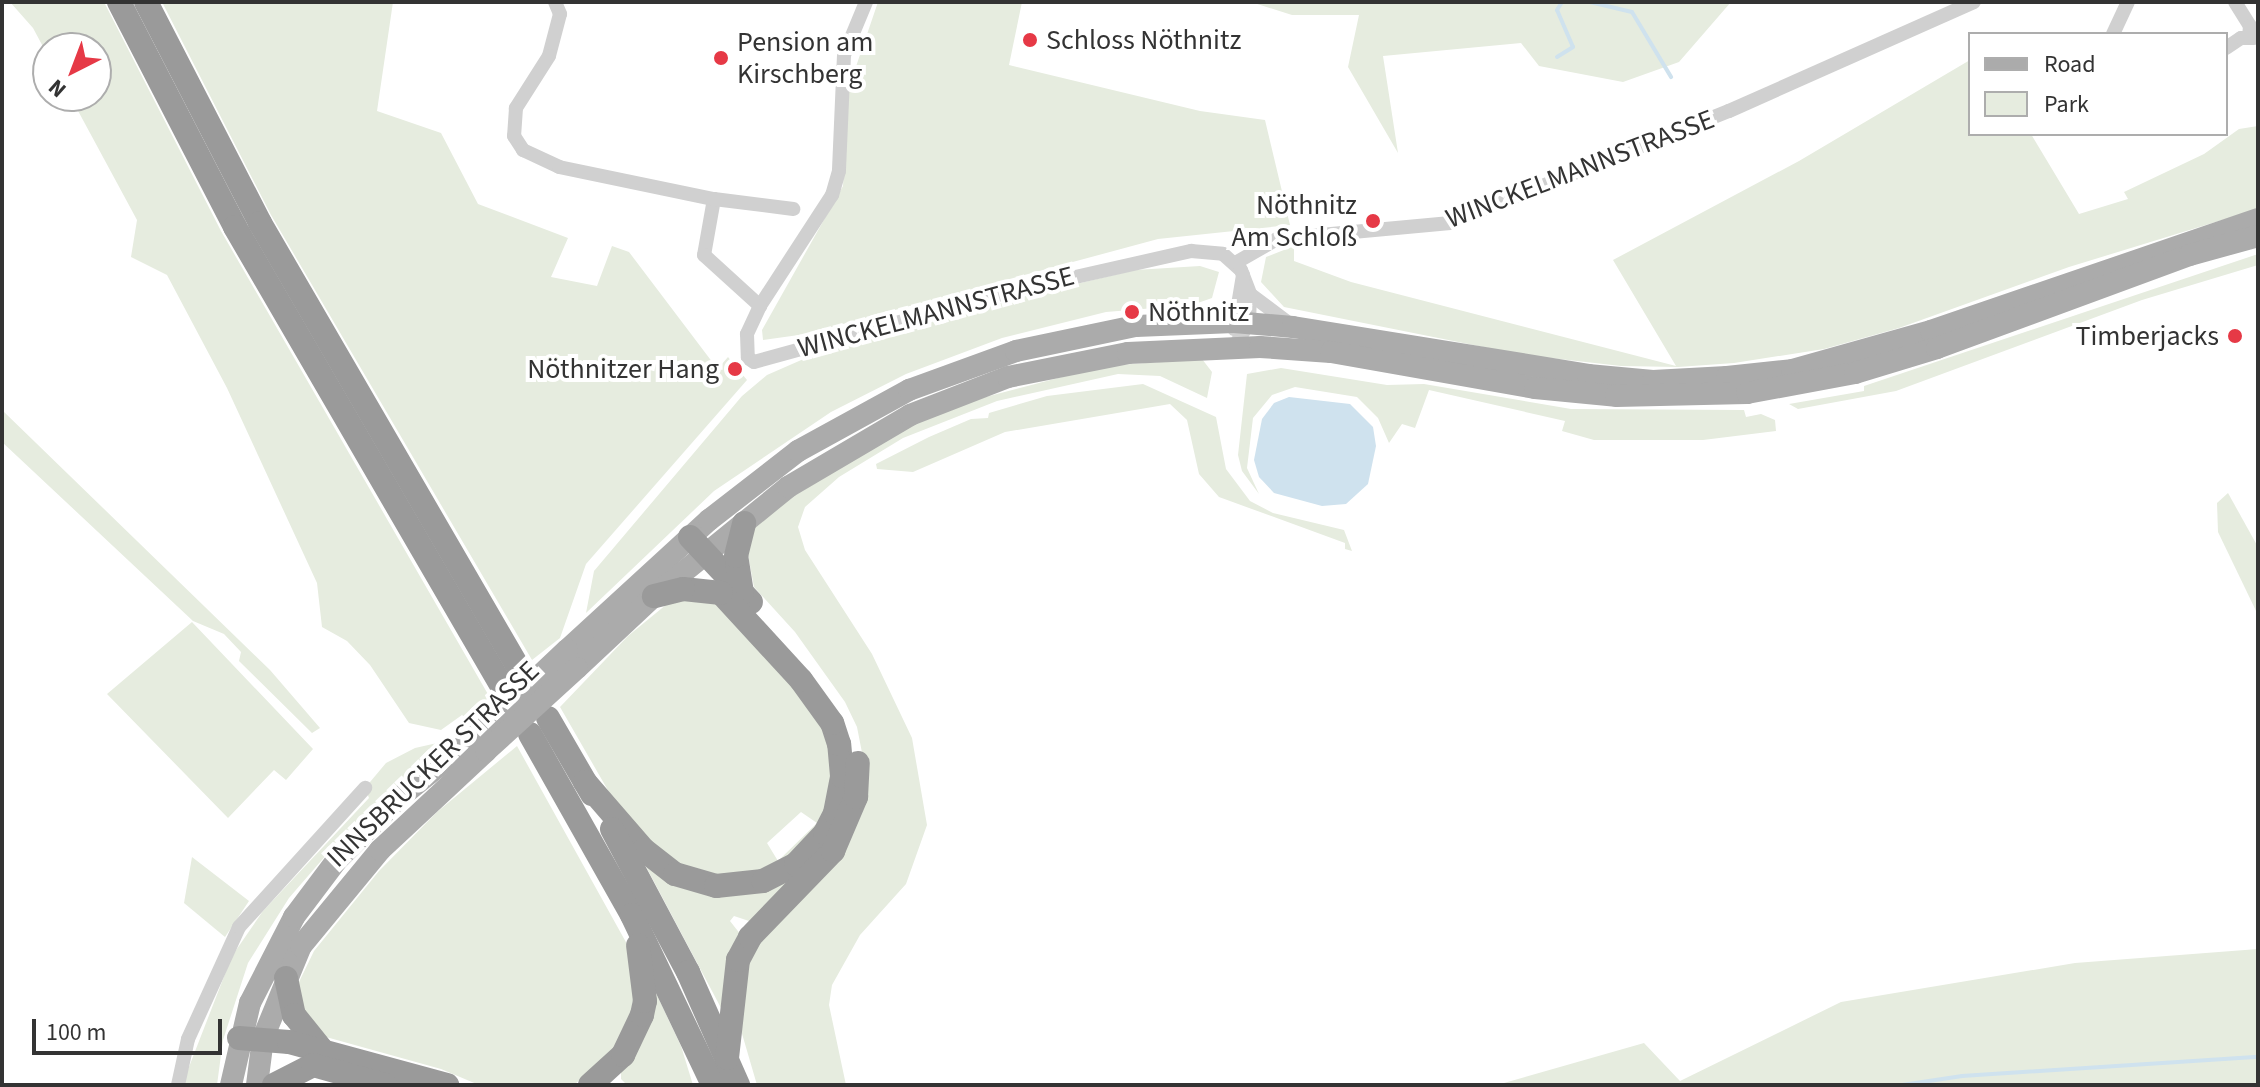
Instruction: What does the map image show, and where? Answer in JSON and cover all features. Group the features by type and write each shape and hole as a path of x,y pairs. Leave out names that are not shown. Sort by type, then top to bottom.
{"highway":[{"path":"119,2 220,200 513,682 260,223 146,2"},
{"path":"731,593 736,530"},
{"path":"692,551 840,707 858,764 856,797 833,851 750,937 738,960 727,1058"},
{"path":"654,596 694,589 731,593 832,723 842,776 825,833 783,872 747,885 716,886 675,874 644,850 539,726 713,1085"},
{"path":"585,782 660,917 738,1085"},
{"path":"590,1085 623,1055 642,1015 644,979 632,915"},
{"path":"286,978 294,1015 318,1057 385,1085"},
{"path":"254,1042 447,1085"},
{"path":"274,1085 318,1057"}],"main road":[{"path":"572,659 798,451 882,403 952,372 1101,332 1242,322 1293,327 1588,375 1653,381 1792,370 1931,331 2258,219"},
{"name":"INNSBRUCKER STRASSE","path":"231,1085 301,946 344,889 481,743 572,659 654,596 692,551 736,530 851,447 958,394 1092,359 1234,347 1331,352 1535,388 1616,396 1747,393 1855,373 1937,348 2190,255 2258,236"},
{"name":"INNSBRUCKER STRASSE","path":"257,1085 254,1042 278,941 336,861 399,798 481,743"}],"street":[{"path":"555,2 560,14 549,56 516,108 514,136 523,150 559,167 714,199 793,209"},
{"path":"714,199 704,255 760,306 832,195 839,171 844,55 866,2"},
{"name":"WINCKELMANNSTRASSE","path":"760,306 744,351 754,362 1158,255 1206,251 1240,268 1277,239 1450,223 1729,111 1974,2"},
{"path":"2114,32 2128,2"},
{"path":"2228,47 2253,38 2250,26 2235,2"},
{"path":"1240,268 1250,294 1293,327"},
{"path":"1240,268 1242,322"},
{"path":"1234,347 1250,294"},
{"path":"178,1085 188,1039 239,927 365,788"}],"green space":[{"path":"10,2 104,2 221,231 489,696 471,722 462,715 441,730 409,723 370,665 347,641 322,627 317,583 227,388 167,275 131,257 137,220 79,112 112,112 112,32 35,32"},
{"path":"162,2 393,2 377,111 441,133 478,204 568,238 551,277 597,286 612,246 629,252 713,363 721,365 728,357 747,380 586,564 560,638 532,660 271,215"},
{"path":"878,2 1022,2 1009,65 1200,111 1265,120 1290,225 1158,239 806,334 763,340 762,330 843,186 848,90"},
{"path":"1251,2 1731,2 1679,62 1623,82 1539,66 1521,43 1383,56 1398,153 1348,67 1359,15 1292,15"},
{"path":"1968,61 1968,136 2032,136 2079,214 2128,199 2124,192 2204,154 2239,129 2258,126 2258,209 2069,267 1899,328 1824,349 1734,363 1678,367 1621,366 1523,355 1284,307 1261,282 1266,257 1294,246 1294,261 1351,282 1676,366 1613,260 1799,161"},
{"path":"2258,254 2258,265 2142,300 1896,391 1798,409 1789,404 1864,391 1864,386"},
{"path":"1200,266 1219,272 1212,298 1192,305 1106,312 1002,338 906,374 831,412 714,491 586,613 594,571 742,396 767,375 815,354 1026,296 1135,270"},
{"path":"1202,359 1212,372 1207,398 1160,376 1118,374 997,401 903,438 839,477 805,507 798,527 805,550 872,654 912,738 927,825 906,884 860,935 832,985 829,1005 846,1085 757,1085 738,1020 746,961 865,768 857,727 845,702 795,632 754,587 746,544 758,518 906,427 974,400 1104,366"},
{"path":"1281,368 1387,385 1424,384 1571,409 1744,410 1746,417 1761,414 1775,420 1776,431 1703,440 1594,440 1562,431 1565,421 1429,390 1415,428 1402,424 1389,443 1378,418 1357,397 1295,387 1272,395 1253,418 1247,468 1259,494 1242,471 1238,455 1247,374"},
{"path":"1143,384 1216,417 1226,469 1250,501 1273,513 1344,530 1352,551 1345,549 1345,543 1219,497 1199,474 1187,420 1170,404 1005,432 913,472 877,469 876,464 929,437 971,419 988,418 989,413 1047,396"},
{"path":"2,410 270,670 320,728 312,733 239,661 241,652 224,634 193,621 2,442"},
{"path":"2228,493 2258,547 2258,615 2218,532 2217,503"},
{"path":"682,600 713,602 723,609 826,723 836,790 809,845 746,879 678,868 617,806 560,707 628,636 667,604","holes":["801,812 817,823 778,861 767,843"]},
{"path":"192,622 313,749 286,780 274,770 228,818 107,694"},
{"path":"829,702 835,831 752,922 734,916 730,921 741,935 721,1008 643,861 727,892 832,833"},
{"path":"446,741 445,748 340,839 289,898 248,963 223,1040 217,1085 182,1085 232,956 263,911 369,798 365,788 386,763 415,748"},
{"path":"517,746 632,953 638,976 626,1037 574,1085 479,1085 441,1069 326,1037 298,1004 298,984 314,951 379,871 437,812"},
{"path":"192,857 249,901 225,937 184,903"},
{"path":"2258,949 2258,1085 1497,1085 1644,1043 1680,1081 1841,1002 2075,963"},
{"path":"655,991 681,1046 693,1085 627,1085 621,1079 621,1069"}],"water":[{"path":"1289,397 1350,404 1373,427 1376,446 1368,484 1346,504 1322,506 1274,493 1259,477 1254,460 1262,419 1274,403"}],"waterway":[{"path":"1557,57 1573,47 1557,10 1562,2"},
{"path":"1590,2 1632,12 1671,77"},
{"path":"1902,1085 1962,1076 2258,1057"}],"place":[{"name":"Schloss Nöthnitz","path":"1030,40"},
{"name":"Pension am Kirschberg","path":"721,58"},
{"name":"Nöthnitz Am Schloß","path":"1373,221"},
{"name":"Nöthnitz","path":"1132,312"},
{"name":"Timberjacks","path":"2235,336"},
{"name":"Nöthnitzer Hang","path":"735,369"}]}
